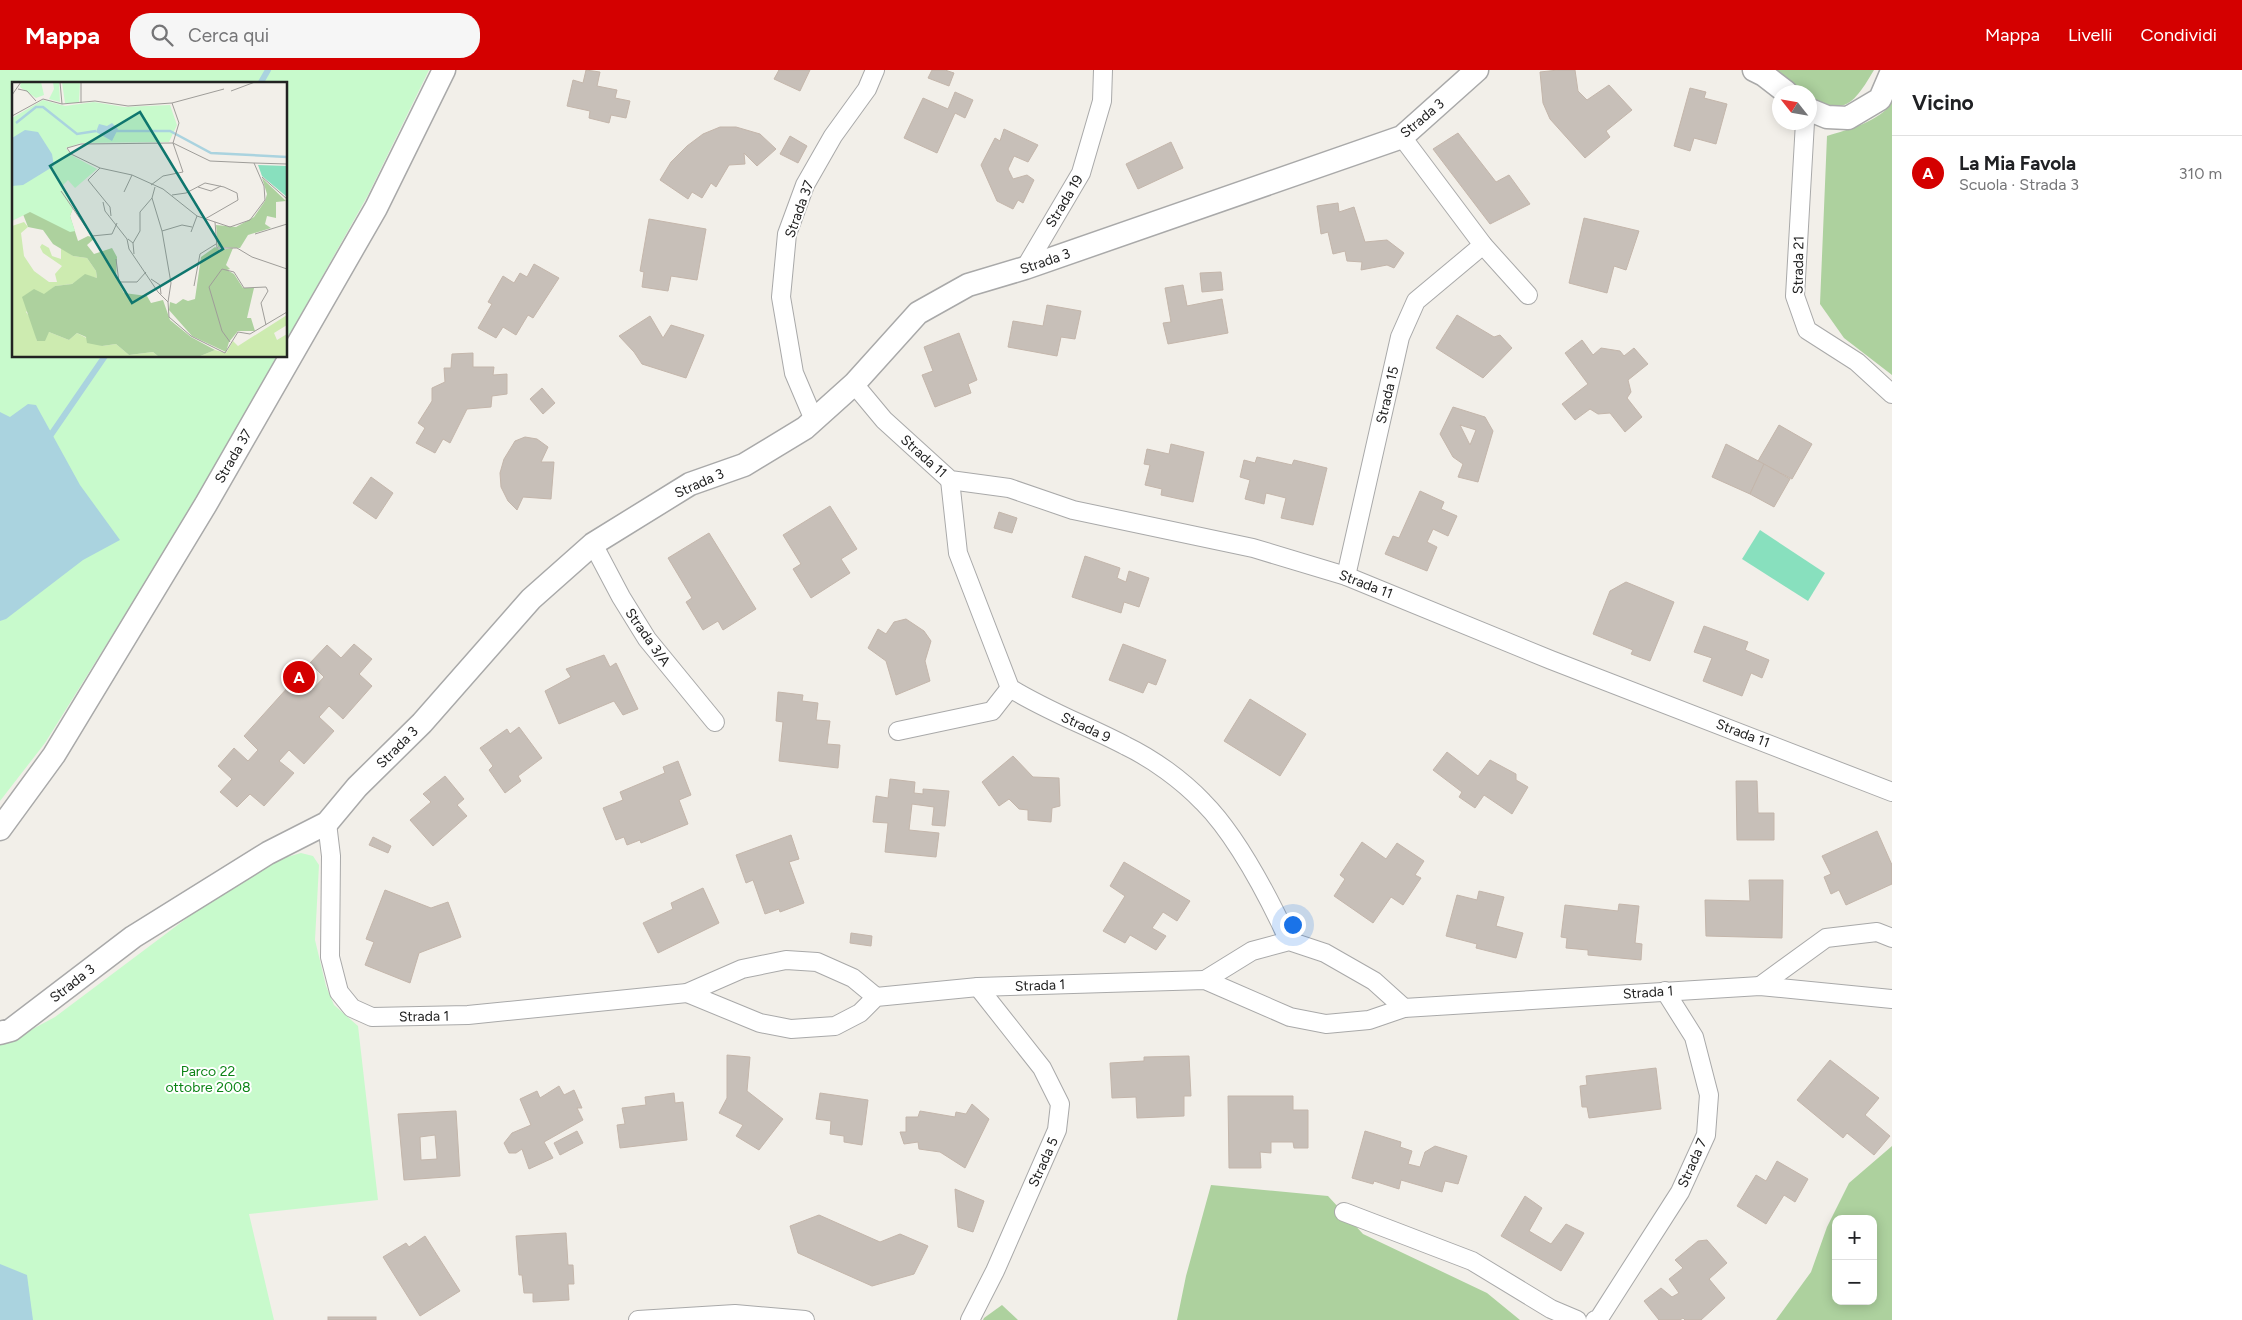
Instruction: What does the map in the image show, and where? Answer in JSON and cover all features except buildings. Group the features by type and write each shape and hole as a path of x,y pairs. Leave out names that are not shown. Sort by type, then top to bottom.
{"street":[{"name":"Strada 37","path":"0,829 54,756 206,504 376,208 444,70"},
{"name":"Strada 37","path":"814,420 794,373 781,297 787,234 805,185 833,136 867,89 875,70"},
{"name":"Strada 19","path":"1025,268 1082,173 1102,101 1103,70"},
{"name":"Strada 3","path":"0,1033 11,1030 133,937 268,853 327,823 357,787 422,723 531,599 593,544 690,484 744,465 805,428 854,384 918,313 968,285 1025,268 1402,137 1477,70"},
{"path":"1754,70 1777,85"},
{"path":"1817,113 1827,117 1848,118 1880,99 1892,71"},
{"name":"Strada 21","path":"1805,130 1795,296 1807,330 1856,362 1892,394"},
{"path":"1402,137 1483,245 1528,295"},
{"name":"Strada 15","path":"1346,576 1400,337 1416,301 1483,245"},
{"name":"Strada 11","path":"854,384 884,420 950,480 1008,488 1073,510 1253,548 1346,576 1551,660 1892,792"},
{"path":"898,731 992,711 1010,688 958,553 950,480"},
{"name":"Strada 3/A","path":"593,544 621,597 647,639 715,722"},
{"name":"Strada 9","path":"1010,688 1028,699 1128,747 1173,776 1204,802 1235,842 1273,907 1289,940"},
{"name":"Strada 1","path":"327,823 331,856 330,957 339,992 352,1008 372,1017 468,1015 687,993 742,969 786,960 817,962 853,978 876,997"},
{"path":"1760,986 1826,938 1877,932 1892,938"},
{"path":"1289,940 1325,953 1374,981 1404,1008"},
{"name":"Strada 1","path":"1205,980 1252,951 1289,940"},
{"name":"Strada 1","path":"687,993 760,1022 791,1030 835,1026 860,1013 876,997 978,987 1205,980 1290,1017 1326,1024 1369,1020 1404,1008 1665,990 1760,986 1892,998"},
{"name":"Strada 5","path":"970,1320 996,1271 1057,1130 1060,1104 1042,1068 978,987"},
{"name":"Strada 7","path":"1595,1320 1598,1320 1680,1192 1706,1135 1709,1095 1694,1037 1665,990"},
{"path":"1344,1212 1472,1261 1551,1309 1577,1320"},
{"path":"638,1320 735,1314 805,1320"}],"green space":[{"path":"0,70 429,70 368,195 288,337 288,82 12,82 12,358 276,358 197,499 45,743 0,801"},
{"path":"1767,70 1874,70 1855,97 1841,106 1832,106 1817,100 1817,85 1793,85"},
{"path":"1892,102 1892,375 1844,338 1820,304 1827,136 1872,120 1887,109"},
{"path":"1760,530 1825,573 1808,601 1742,559"},
{"name":"Parco 22 ottobre 2008","path":"301,853 313,856 319,865 315,940 326,986 334,1005 358,1026 378,1200 249,1214 274,1320 0,1320 0,1043 14,1039 55,1017 223,891 280,859"},
{"path":"1892,1146 1892,1320 1776,1320 1811,1272 1832,1217 1832,1305 1877,1305 1877,1215 1833,1215 1849,1183"},
{"path":"1211,1185 1328,1196 1363,1234 1487,1293 1520,1320 1177,1320 1186,1276"},
{"path":"1002,1305 1018,1320 983,1320 984,1318"}],"water":[{"path":"28,404 36,405 80,485 120,540 83,560 6,619 0,621 0,412 10,417"},
{"path":"0,1264 27,1275 33,1320 0,1320"}],"waterway":[{"path":"261,82 268,70"},
{"path":"48,439 104,358"}],"place":[{"name":"La Mia Favola","path":"299,677"}]}
